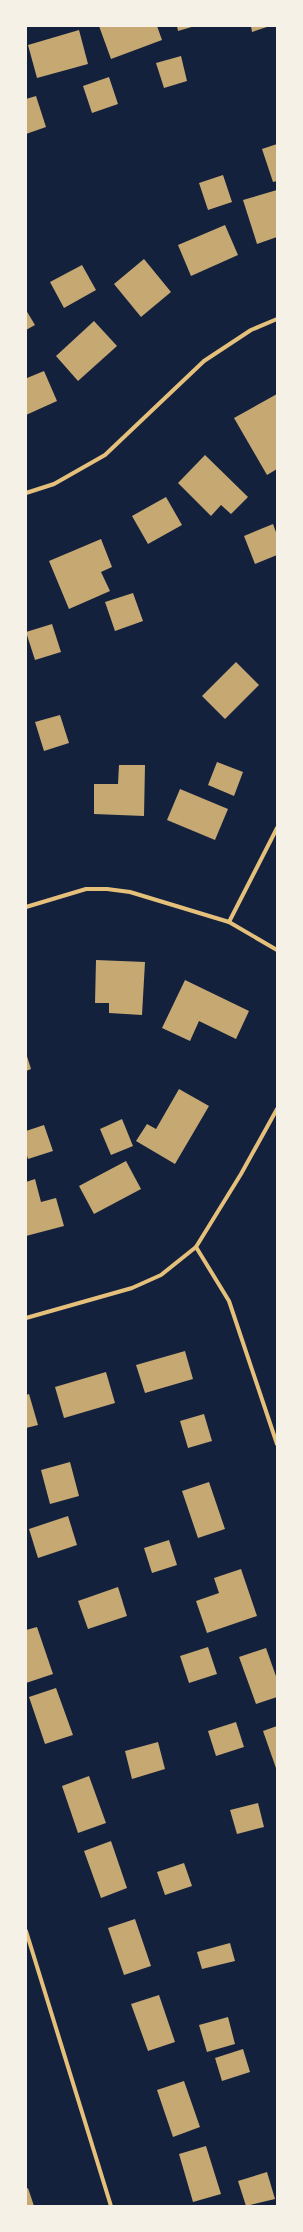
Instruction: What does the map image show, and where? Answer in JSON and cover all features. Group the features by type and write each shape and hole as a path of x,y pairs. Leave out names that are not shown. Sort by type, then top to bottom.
{"street":[{"path":"26,493 54,484 106,455 204,361 251,330 277,319"},
{"path":"229,922 277,828"},
{"path":"26,907 86,889 107,889 130,892 229,922 277,950"},
{"path":"26,1318 132,1288 161,1274 196,1247 238,1180 277,1109"},
{"path":"196,1247 229,1301 277,1444"},
{"path":"26,1931 111,2206"}],"building":[{"path":"99,26 157,26 162,40 111,59"},
{"path":"177,26 195,26 178,31"},
{"path":"251,26 270,26 252,32"},
{"path":"79,30 88,64 37,78 28,45"},
{"path":"181,56 187,81 164,88 156,63"},
{"path":"109,77 118,104 92,113 83,86"},
{"path":"36,96 46,127 26,134 26,99"},
{"path":"277,144 277,181 273,182 262,149"},
{"path":"223,175 232,202 208,210 199,183"},
{"path":"277,190 277,237 257,244 243,200"},
{"path":"225,225 238,255 191,276 178,245"},
{"path":"144,259 171,292 141,317 114,284"},
{"path":"82,265 96,290 64,308 50,282"},
{"path":"26,310 35,325 26,330"},
{"path":"94,321 117,346 78,381 56,356"},
{"path":"44,371 57,401 26,415 26,375 27,378"},
{"path":"277,394 277,469 267,475 234,418"},
{"path":"205,455 248,497 231,514 221,505 211,516 178,483"},
{"path":"166,497 182,525 148,544 132,516"},
{"path":"273,524 277,535 277,555 255,564 244,536"},
{"path":"101,539 112,567 101,572 110,591 69,609 49,561"},
{"path":"133,593 143,621 115,631 105,602"},
{"path":"52,624 61,652 35,660 26,632"},
{"path":"236,662 259,685 225,719 202,696"},
{"path":"60,715 69,743 44,751 35,722"},
{"path":"217,762 243,772 234,796 208,785"},
{"path":"119,765 145,765 144,816 94,814 94,784 118,784"},
{"path":"180,789 228,809 215,840 167,820"},
{"path":"96,960 145,962 142,1015 109,1013 109,1003 95,1003"},
{"path":"185,980 249,1011 236,1039 199,1021 190,1041 162,1028"},
{"path":"26,1053 31,1069 26,1071"},
{"path":"179,1089 209,1106 175,1164 136,1141 147,1124 156,1129"},
{"path":"122,1119 133,1146 111,1155 100,1129"},
{"path":"44,1125 53,1151 28,1159 26,1152 26,1131"},
{"path":"126,1161 141,1189 94,1214 79,1186"},
{"path":"35,1179 41,1202 56,1198 64,1226 26,1236 26,1182"},
{"path":"185,1351 193,1379 145,1393 136,1365"},
{"path":"106,1372 115,1403 64,1418 55,1387"},
{"path":"29,1394 38,1425 26,1428 26,1395"},
{"path":"204,1414 212,1441 188,1448 180,1421"},
{"path":"70,1462 79,1496 50,1504 41,1470"},
{"path":"209,1482 225,1529 198,1538 182,1491"},
{"path":"68,1516 77,1545 38,1558 29,1529"},
{"path":"169,1540 177,1565 152,1573 144,1548"},
{"path":"241,1569 257,1616 207,1633 196,1601 219,1593 214,1578"},
{"path":"118,1587 127,1616 88,1629 78,1601"},
{"path":"37,1627 53,1674 26,1683 26,1630"},
{"path":"208,1647 217,1674 189,1683 180,1656"},
{"path":"266,1648 277,1679 277,1697 256,1704 239,1657"},
{"path":"56,1688 73,1735 45,1744 29,1697"},
{"path":"236,1722 244,1747 216,1756 208,1731"},
{"path":"277,1726 277,1771 263,1731"},
{"path":"158,1742 165,1769 132,1779 125,1751"},
{"path":"89,1776 106,1823 78,1833 62,1786"},
{"path":"258,1803 264,1827 237,1834 230,1810"},
{"path":"111,1841 127,1888 101,1898 84,1851"},
{"path":"184,1863 192,1886 165,1895 157,1872"},
{"path":"135,1919 151,1966 124,1975 108,1928"},
{"path":"230,1943 235,1961 202,1969 197,1952"},
{"path":"159,1995 175,2042 148,2051 131,2004"},
{"path":"228,2017 235,2044 207,2052 199,2025"},
{"path":"243,2049 250,2072 222,2081 215,2058"},
{"path":"184,2081 200,2127 173,2137 157,2090"},
{"path":"206,2146 221,2194 193,2202 179,2154"},
{"path":"267,2172 275,2199 246,2206 238,2181"},
{"path":"28,2188 34,2206 26,2206 26,2189"}]}
